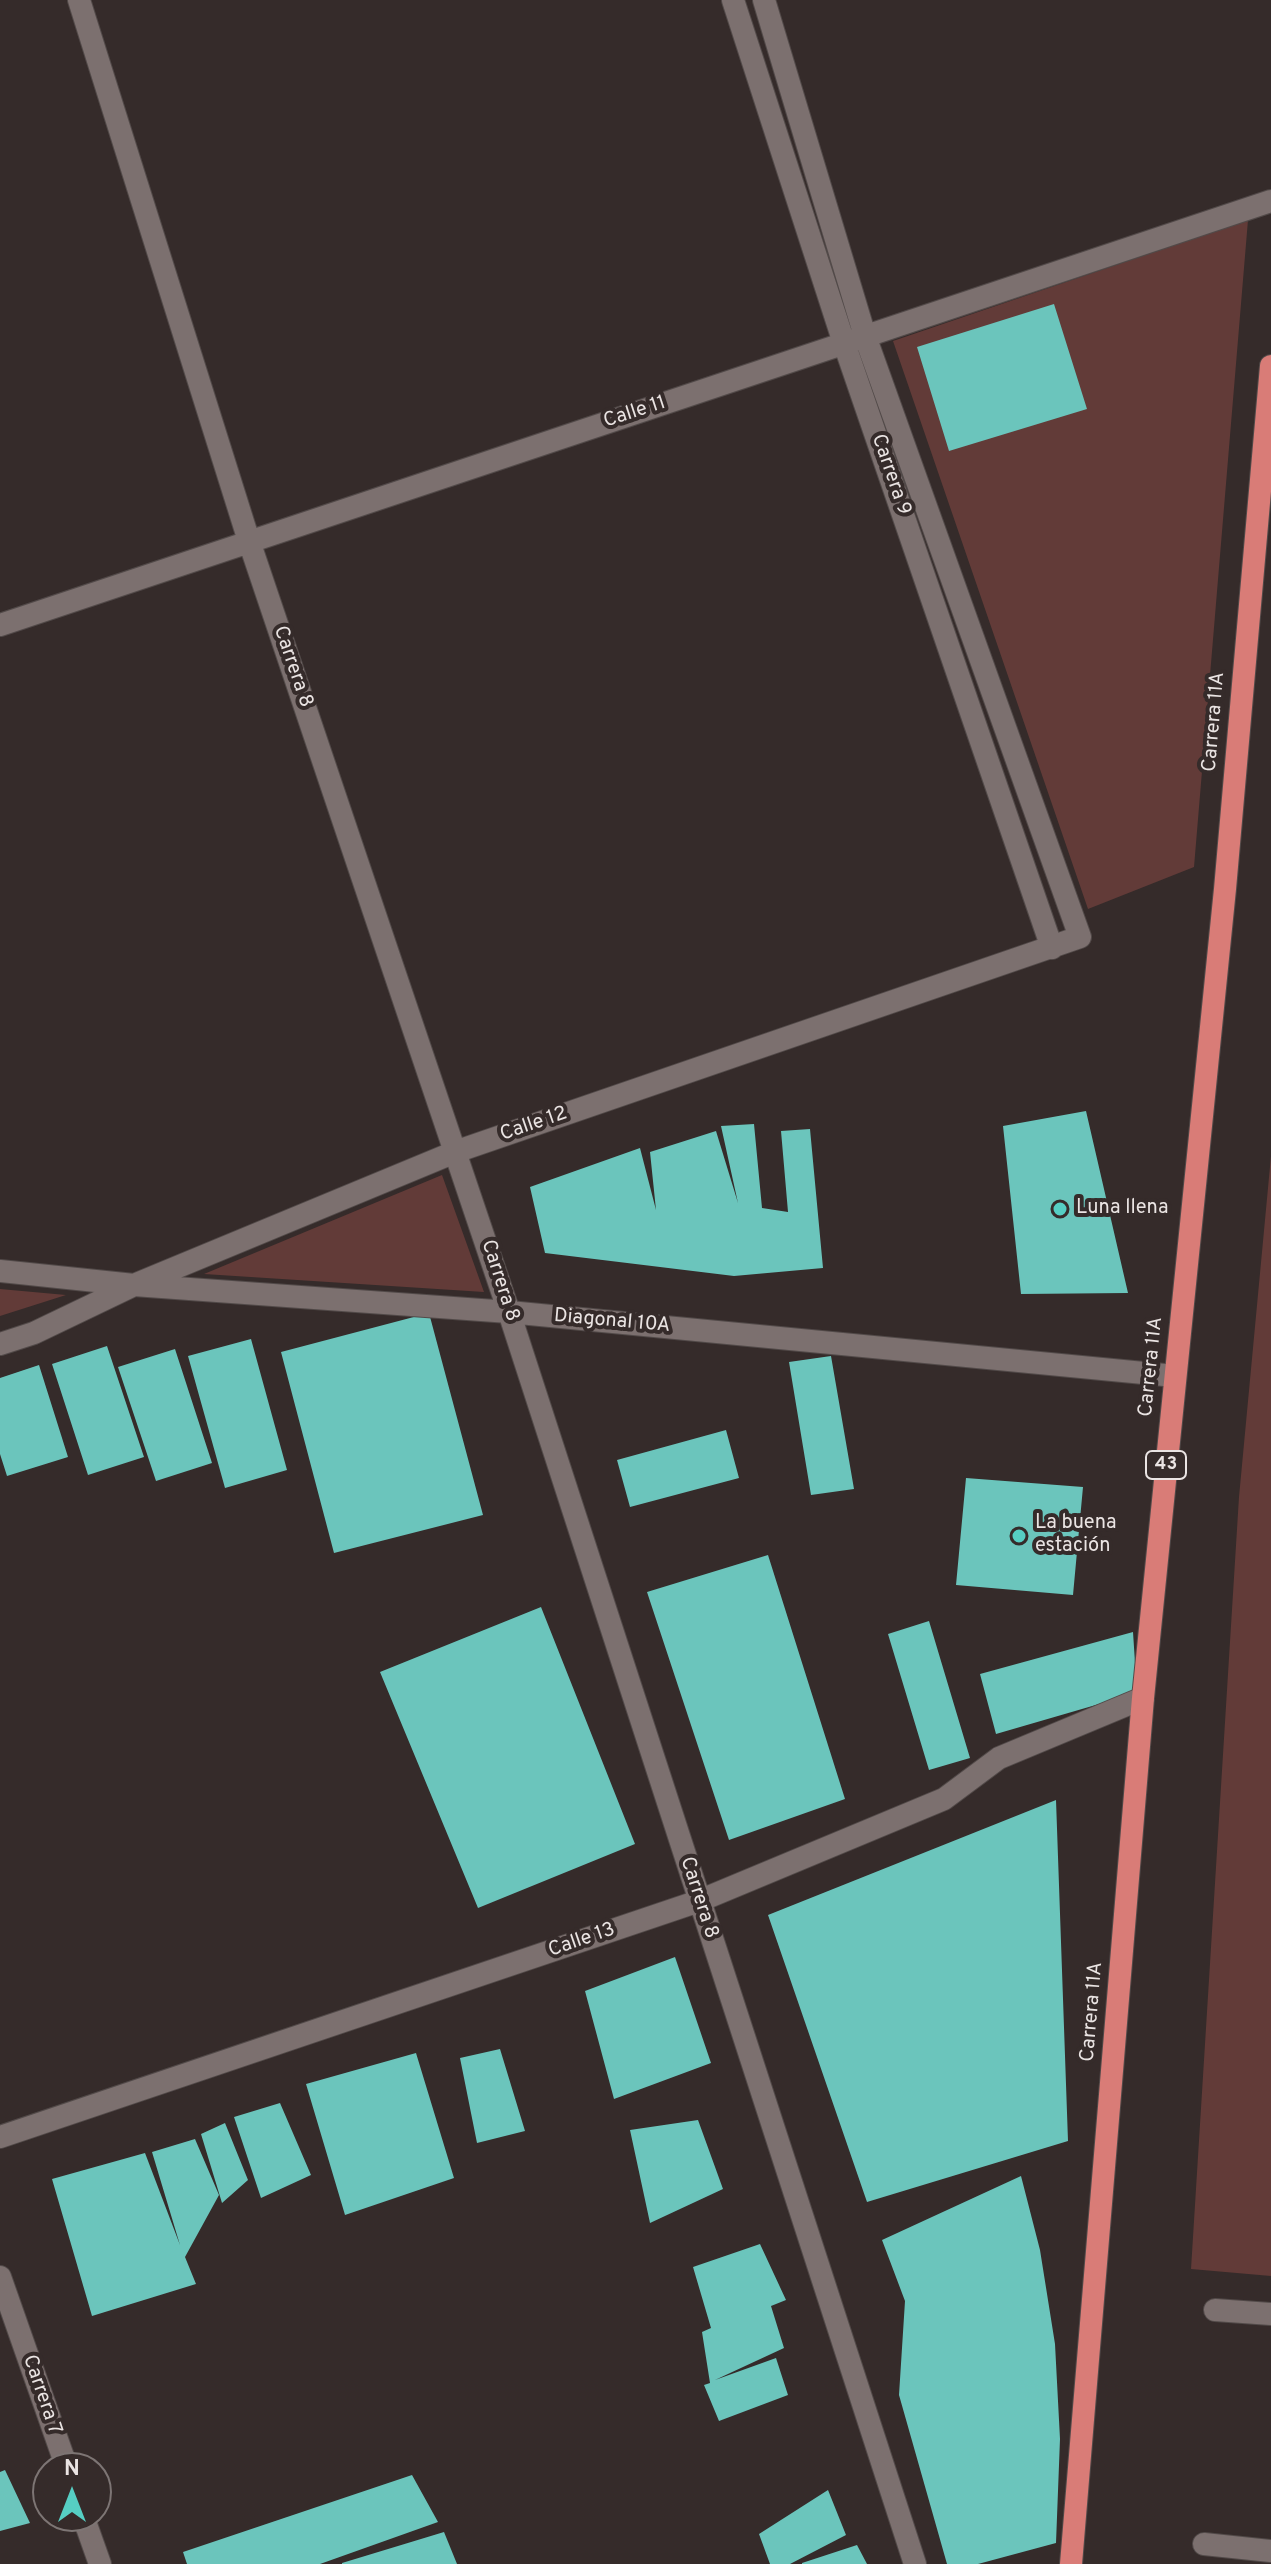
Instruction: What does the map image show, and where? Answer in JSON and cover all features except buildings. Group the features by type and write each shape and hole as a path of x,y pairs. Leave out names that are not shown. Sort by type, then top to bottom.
{"highway":[{"name":"Carrera 11A","path":"1071,2564 1143,1698 1225,889 1271,366"}],"street":[{"name":"Carrera 8","path":"79,0 249,541 509,1312 915,2564"},
{"name":"Carrera 9","path":"733,0 855,340 1080,937"},
{"name":"Carrera 9","path":"764,0 855,340 1052,948"},
{"name":"Calle 11","path":"0,625 1271,201"},
{"name":"Calle 12","path":"0,1344 34,1333 134,1285 455,1152 1080,937"},
{"name":"Diagonal 10A","path":"0,1271 134,1285 509,1312 1175,1376"},
{"name":"Calle 13","path":"0,2137 699,1901 944,1799 999,1758 1143,1698"},
{"name":"Carrera 7","path":"0,2277 61,2452"},
{"path":"1215,2310 1271,2314"},
{"path":"89,2532 100,2564"},
{"path":"1204,2544 1271,2551"}],"shaded area":[{"path":"1248,220 1194,867 1088,909 893,341"},
{"path":"1271,1156 1271,2276 1191,2269 1239,1497"},
{"path":"442,1175 484,1292 204,1274"},
{"path":"0,1289 66,1295 0,1316"}],"place":[{"name":"Luna llena","path":"1060,1209"},
{"name":"La buena estación","path":"1019,1536"}]}
